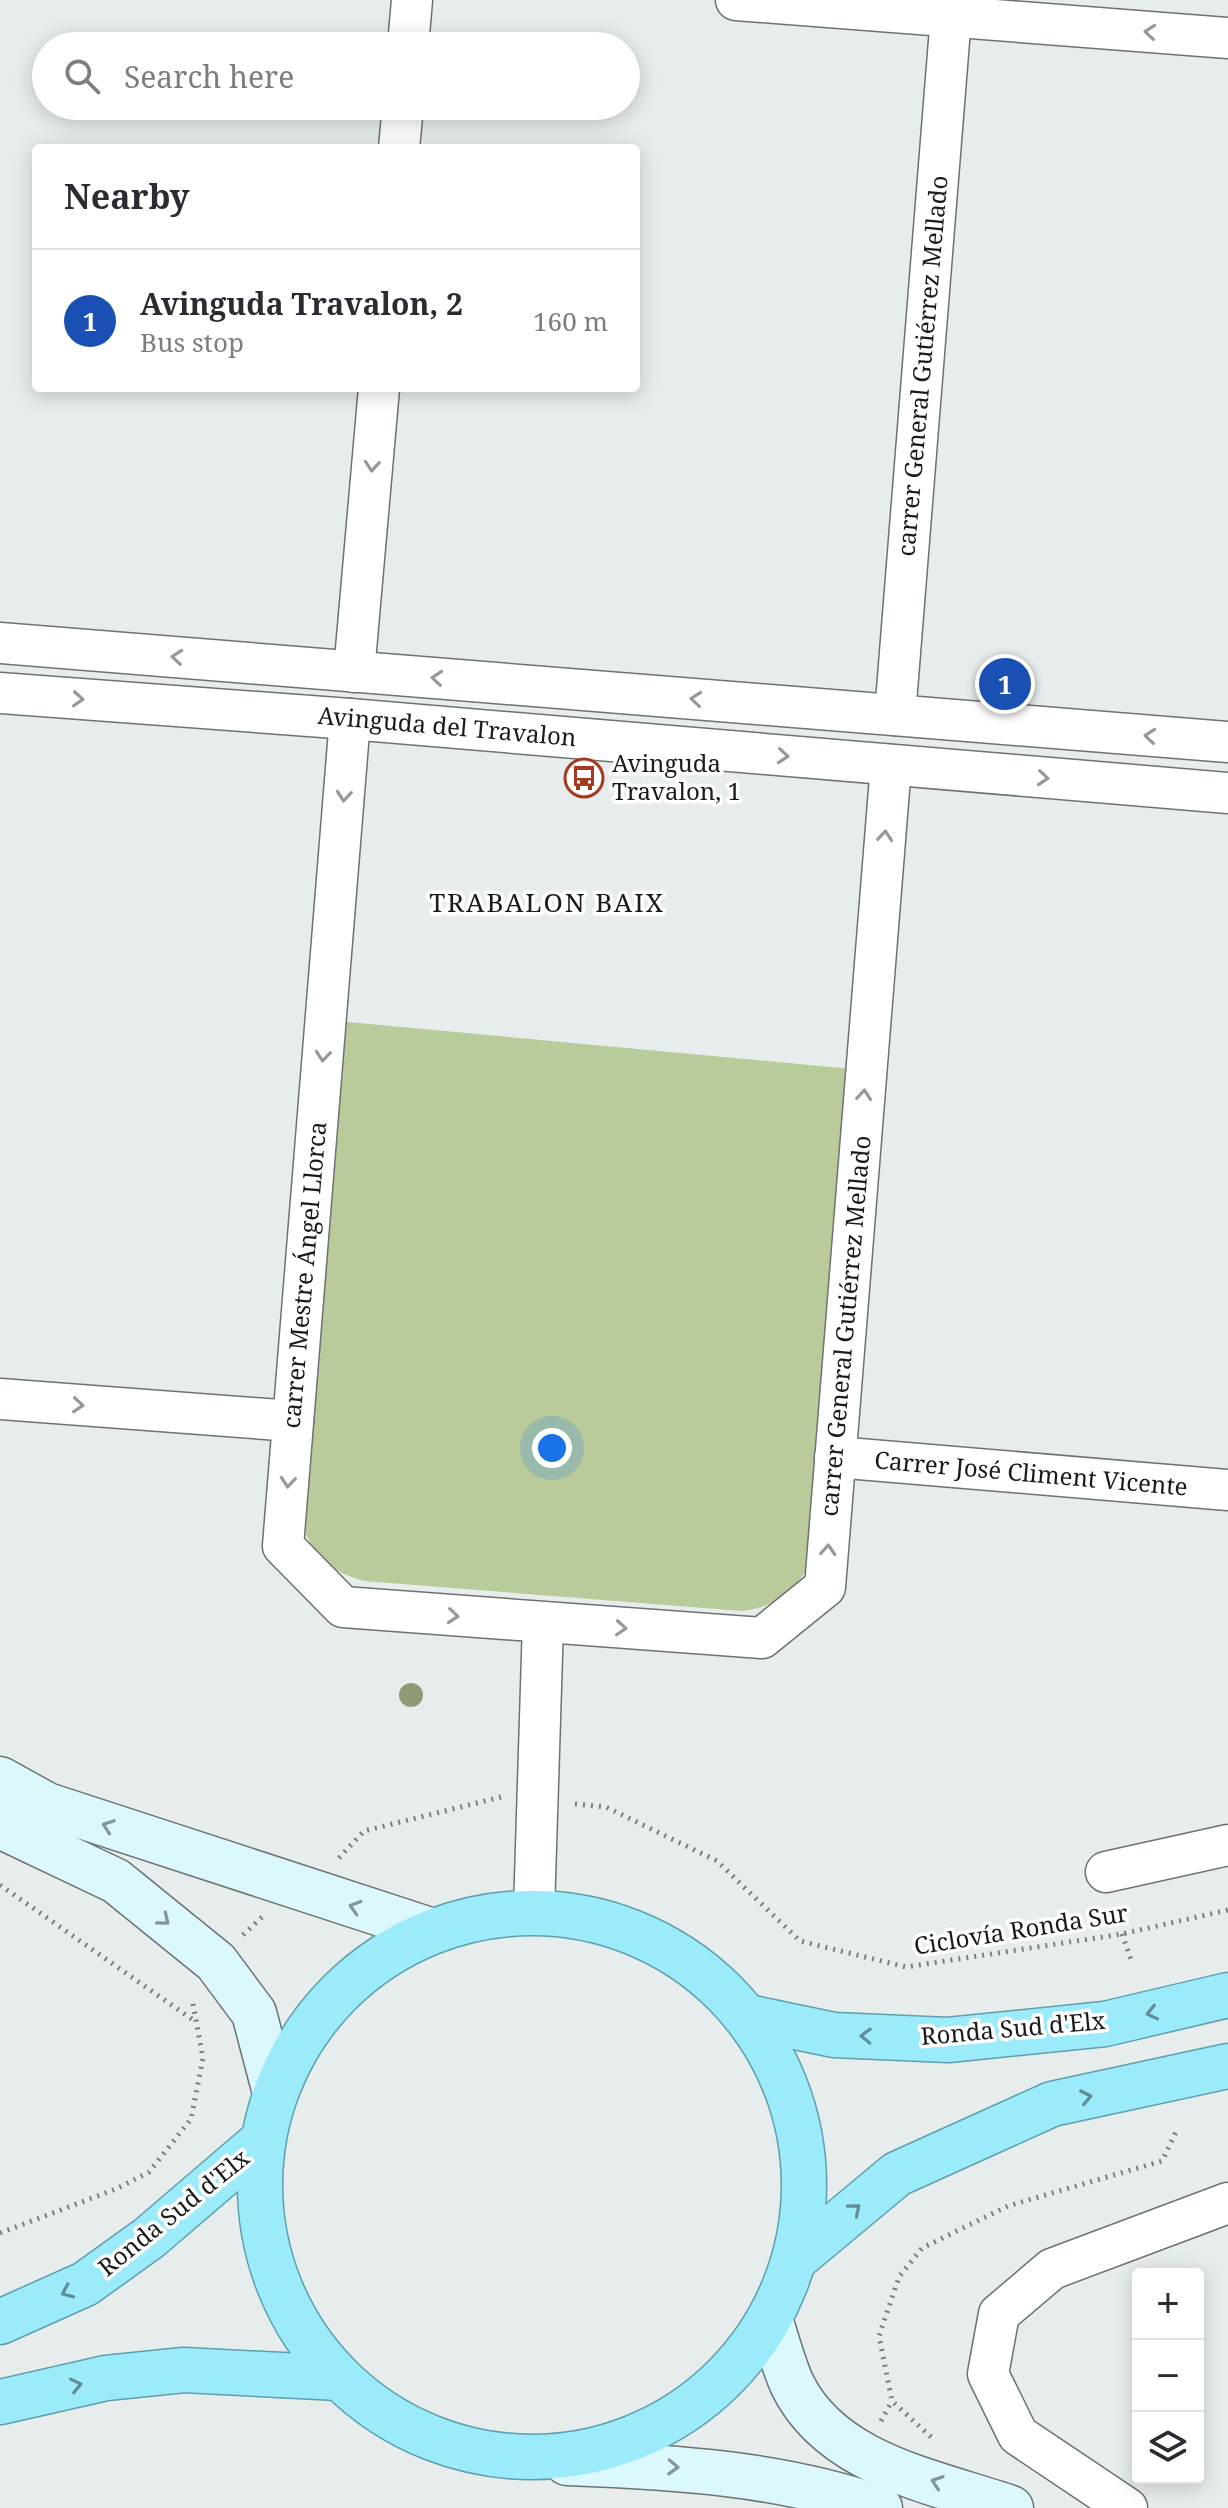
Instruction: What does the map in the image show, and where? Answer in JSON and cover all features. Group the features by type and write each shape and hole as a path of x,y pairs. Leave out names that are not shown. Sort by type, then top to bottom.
{"highway":[{"path":"534,1911 615,1924 689,1960 748,2017 789,2091 806,2175 795,2259 770,2319 731,2371 681,2413 629,2445 567,2463 527,2461 486,2453 429,2434 400,2423 339,2378 288,2309 261,2227 261,2142 274,2089 310,2022 363,1968 430,1930 481,1916 534,1911"},
{"name":"Ronda Sud d'Elx","path":"748,2017 834,2035 948,2040 1105,2024 1228,1995"},
{"path":"795,2259 897,2174 1052,2104 1228,2066"},
{"name":"Ronda Sud d'Elx","path":"0,2322 85,2284 149,2238 261,2142"},
{"path":"0,2402 106,2378 184,2370 339,2378"}],"main road":[{"path":"0,1779 47,1805 430,1930"},
{"path":"0,1826 116,1881 216,1962 254,2013 274,2089"},
{"path":"770,2319 792,2384 820,2425 860,2456 1011,2508"},
{"path":"567,2463 689,2467 846,2496 880,2508"}],"street":[{"path":"409,32 412,0"},
{"path":"736,0 1228,38"},
{"name":"carrer General Gutiérrez Mellado","path":"895,715 951,16"},
{"path":"399,144 402,120"},
{"path":"354,672 379,392"},
{"name":"Avinguda del Travalon","path":"0,643 1228,742"},
{"name":"Avinguda del Travalon","path":"0,693 350,719 1228,793"},
{"name":"carrer Mestre Ángel Llorca","path":"350,719 283,1546 343,1607 543,1623"},
{"name":"carrer General Gutiérrez Mellado","path":"543,1623 762,1638 825,1587 891,765"},
{"path":"0,1399 293,1421"},
{"name":"Carrer José Climent Vicente","path":"835,1457 1228,1490"},
{"path":"534,1911 543,1623"},
{"path":"1106,1872 1228,1845"},
{"path":"1127,2508 1018,2435 988,2374 999,2314 1052,2269 1228,2203"}],"path":[{"name":"Ciclovía Ronda Sur","path":"0,2233 116,2189 149,2172 191,2119 203,2058 190,1991 292,1887 331,1866 364,1831 502,1797 606,1807 717,1861 800,1941 906,1967 1122,1934 1228,1910"},
{"path":"0,1885 196,2023"},
{"path":"1122,1934 1131,1960"},
{"path":"892,2401 879,2336 899,2277 922,2248 1008,2206 1162,2161 1176,2132"}],"green space":[{"path":"337,1021 852,1069 810,1565 782,1597 764,1606 742,1611 364,1581 332,1568 318,1555 302,1525"}],"place":[{"name":"Avinguda Travalon, 2","path":"1005,684"},
{"name":"Avinguda Travalon, 1","path":"584,778"}],"district":[{"name":"TRABALON BAIX","path":"547,903"}]}
